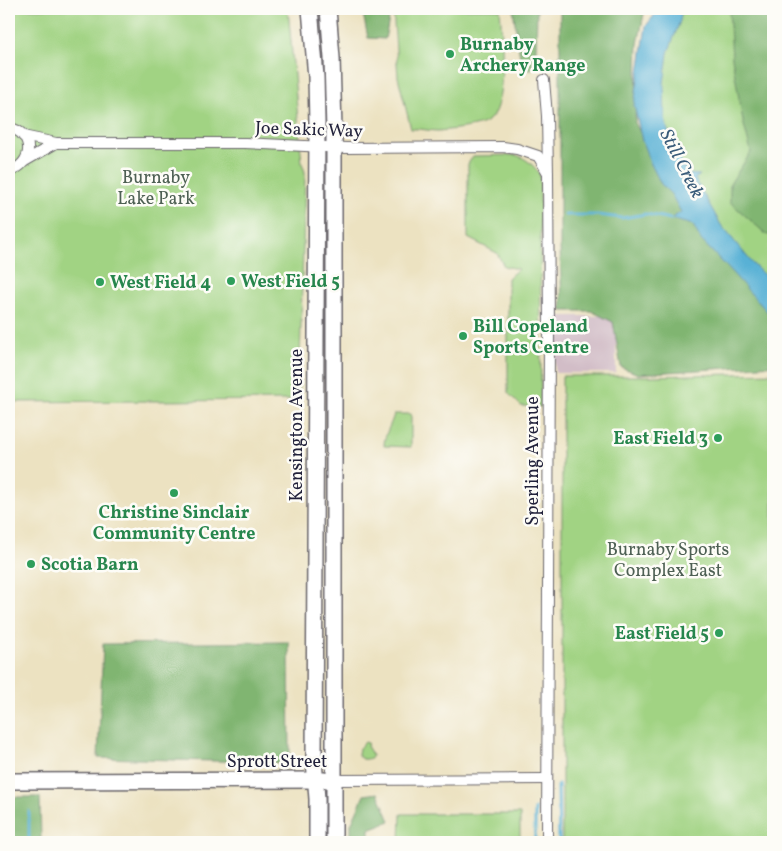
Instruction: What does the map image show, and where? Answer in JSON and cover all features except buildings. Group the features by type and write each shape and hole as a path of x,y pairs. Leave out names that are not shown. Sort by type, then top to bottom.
{"main road":[{"name":"Kensington Avenue","path":"310,9 316,77 314,730 317,842"},
{"path":"328,9 332,58 334,148 334,842"},
{"name":"Sprott Street","path":"9,781 333,780"}],"street":[{"name":"Sperling Avenue","path":"544,80 548,174 547,842"},
{"name":"Joe Sakic Way","path":"9,128 15,129 24,136 56,142 245,143 334,148 504,147 538,156 548,174"},
{"path":"24,136 28,149 25,161"},
{"path":"9,171 16,169 25,161 56,142"},
{"name":"Sprott Street","path":"333,780 546,779"}],"shaded area":[{"path":"555,316 616,316 616,373 555,373"}],"green space":[{"name":"Burnaby Lake Park","path":"9,9 288,9 302,163 305,172 299,400 9,402"},
{"path":"362,9 391,9 385,39 368,38"},
{"name":"Burnaby Archery Range","path":"393,9 500,9 501,83 499,98 490,119 480,125 457,129 438,131 411,129 398,77"},
{"path":"513,9 537,9 536,53 531,70 521,65"},
{"path":"560,9 645,9 638,44 635,123 676,199 773,318 773,365 638,374 621,367 613,322 591,311 562,311 560,246"},
{"path":"671,9 773,9 773,289 736,251 663,144 660,68"},
{"path":"729,9 755,9 773,24 773,234 767,235 730,202 730,184 751,152 743,121 732,58"},
{"path":"516,155 530,163 540,175 541,407 521,406 508,393 508,278 518,269 504,266 497,253 468,238 468,164 473,156"},
{"name":"Burnaby Sports Complex East","path":"773,373 773,842 562,842 562,376"},
{"path":"394,414 411,414 411,447 384,446"},
{"path":"289,642 290,763 98,758 103,644"},
{"path":"365,742 368,743 367,746 373,756 365,759 358,755 359,748"},
{"path":"378,793 390,821 369,829 369,842 351,842 351,824 364,795"},
{"path":"9,797 40,797 41,842 9,842"},
{"path":"401,814 520,814 520,842 400,842"}],"water":[{"path":"659,9 682,9 680,21 668,53 664,84 665,119 668,131 677,147 683,168 687,167 689,174 700,175 695,179 721,225 754,265 773,284 773,318 701,240 693,225 671,219 681,212 671,194 661,184 649,160 642,141 634,105 646,26"}],"waterway":[{"path":"565,215 598,215 622,218 646,214 671,219"},
{"path":"558,785 559,842"},
{"path":"535,809 535,842"},
{"path":"29,811 29,842"}],"place":[{"name":"Burnaby Archery Range","path":"450,54"},
{"name":"West Field 5","path":"231,281"},
{"name":"West Field 4","path":"100,282"},
{"name":"Bill Copeland Sports Centre","path":"463,336"},
{"name":"East Field 3","path":"718,438"},
{"name":"Christine Sinclair Community Centre","path":"174,493"},
{"name":"Scotia Barn","path":"31,564"},
{"name":"East Field 5","path":"719,633"}],"water label":[{"name":"Still Creek","path":"683,163"}]}
